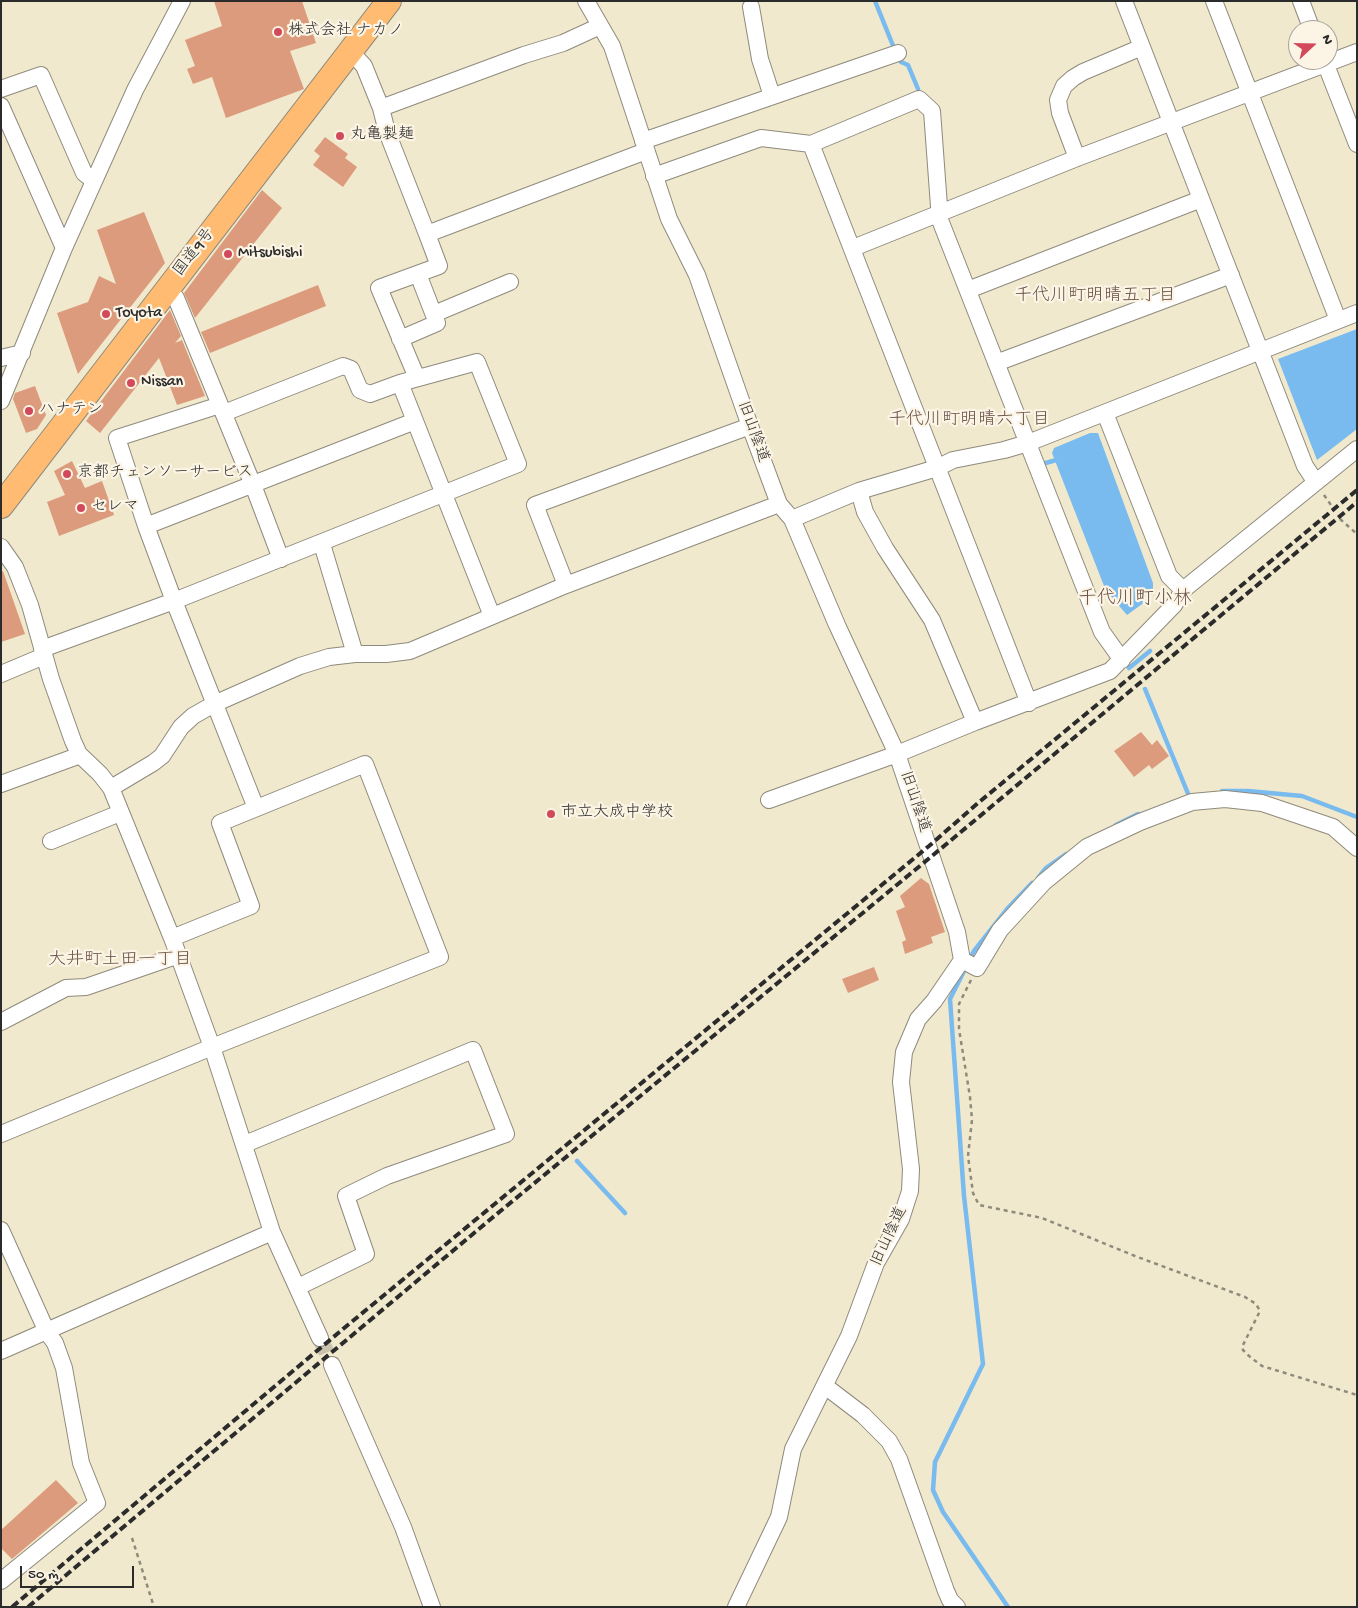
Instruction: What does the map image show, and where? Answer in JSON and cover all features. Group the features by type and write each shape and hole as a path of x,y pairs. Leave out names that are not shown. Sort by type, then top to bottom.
{"highway":[{"name":"国道9号","path":"1,506 389,1"}],"street":[{"path":"1,401 64,248 135,90 182,1"},
{"name":"旧山陰道","path":"586,1 612,46 669,219 697,275 779,504 792,519 837,625 897,754 956,932 962,960 934,1001 918,1019 904,1052 901,1082 912,1169 910,1191 901,1219 876,1263 849,1336 793,1449 780,1517 736,1607"},
{"path":"1124,1 1305,466 1315,481"},
{"path":"1214,1 1338,320"},
{"path":"1301,1 1308,20"},
{"path":"751,7 760,59 772,96"},
{"path":"381,108 524,55 563,43 600,26"},
{"path":"1077,158 1060,113 1058,100 1064,86 1083,72 1142,47"},
{"path":"350,51 364,66 440,266 379,288 417,378"},
{"path":"1338,58 1357,52"},
{"path":"427,234 772,96 898,53"},
{"path":"853,248 1077,158 1250,93 1305,70"},
{"path":"1327,70 1357,144"},
{"path":"1,89 41,75 84,173 94,181"},
{"path":"654,176 761,138 811,144 919,99 932,111 941,213 940,220 1102,632 1122,660"},
{"path":"1,106 64,248"},
{"path":"811,144 1029,702"},
{"path":"968,290 1201,199"},
{"path":"400,339 437,323 418,274"},
{"path":"996,363 1230,275"},
{"path":"434,314 510,282"},
{"path":"167,289 176,298 282,559"},
{"path":"792,519 859,491 937,468 953,460 1004,450 1028,443 1357,313"},
{"path":"1,358 22,352"},
{"path":"1,674 43,652 174,601 282,559 322,544 518,464 477,362 400,383 370,394 360,390 351,369 343,366 222,409 117,438 146,526 174,601 256,808"},
{"path":"400,383 492,616"},
{"path":"1105,412 1168,576 1183,590"},
{"path":"146,526 415,421"},
{"path":"566,585 535,505 750,426"},
{"path":"769,800 897,754 1110,671 1174,605 1183,590 1315,481 1357,449"},
{"path":"859,491 866,512 886,548 932,620 975,722"},
{"path":"111,788 162,756 181,727 193,716 214,704 300,666 329,656 386,654 410,651 566,585 779,504"},
{"path":"322,544 355,654"},
{"path":"1,547 16,567 30,605 51,678 79,754 100,774 111,788 172,938 212,1047 272,1232 320,1338"},
{"path":"1,784 79,754"},
{"path":"1,1134 212,1047 440,957 365,764 220,823 251,906 172,938"},
{"path":"962,960 977,968 1000,930 1038,888 1087,846 1140,822 1192,802 1225,799 1262,803 1333,827 1357,848"},
{"path":"51,841 120,813"},
{"path":"1,1022 66,988 86,987 178,956"},
{"path":"244,1144 473,1050 506,1134 387,1176 346,1196 366,1254 298,1287"},
{"path":"1,1230 46,1332 55,1343 64,1368 81,1463 97,1503 1,1581"},
{"path":"1,1352 272,1232"},
{"path":"332,1366 403,1527 432,1607"},
{"path":"824,1386 864,1415 888,1441 900,1459 946,1591 950,1600 957,1607"}],"path":[{"path":"1340,519 1357,534"},
{"path":"977,968 959,1004 959,1029 972,1120 968,1156 973,1193 978,1205 1042,1218 1135,1256 1245,1297 1256,1304 1260,1311 1242,1347 1249,1356 1262,1366 1357,1395"},
{"path":"132,1538 154,1607"}],"water":[{"path":"1357,329 1357,429 1317,460 1278,359"},
{"path":"1090,433 1098,433 1153,583 1153,592 1149,599 1127,615 1106,591 1052,453 1054,448"}],"building":[{"path":"214,1 302,1 316,43 290,51 304,89 226,118 212,77 193,84 187,69 195,66 185,40 222,26"},
{"path":"325,137 348,154 345,158 357,167 343,187 313,165 320,156 314,151"},
{"path":"262,190 282,208 195,318 184,293"},
{"path":"144,212 165,263 78,374 57,313 88,302 99,276 116,284 97,230"},
{"path":"318,285 326,306 210,353 201,332"},
{"path":"170,310 181,336 175,343 182,340 205,396 177,405 159,358 100,433 86,421"},
{"path":"35,386 46,415 37,429 26,433 13,399 15,393"},
{"name":"セレマ","path":"72,461 85,488 102,481 114,515 59,536 47,502 65,495 54,471"},
{"path":"3,571 25,634 1,642 1,572"},
{"path":"1141,732 1152,745 1157,740 1169,756 1152,769 1149,765 1134,777 1114,751"},
{"path":"921,878 929,884 945,932 931,937 933,943 905,954 902,942 906,940 896,911 905,907 900,896"},
{"path":"874,967 879,980 848,993 842,979"},
{"path":"56,1480 78,1503 12,1559 1,1548 1,1530"}],"waterway":[{"path":"875,1 894,48"},
{"path":"901,62 908,65 918,89"},
{"path":"1042,464 1060,459"},
{"path":"1129,668 1150,651"},
{"path":"1145,689 1189,796"},
{"path":"1222,791 1248,791 1302,796 1357,817"},
{"path":"1116,825 1138,814"},
{"path":"1038,878 1046,868 1066,854"},
{"path":"969,960 1008,908 1032,883"},
{"path":"965,969 950,999 964,1196 983,1364 935,1462 933,1490 943,1512 1008,1607"},
{"path":"577,1161 625,1213"}],"tunnel":[{"path":"320,1338 332,1365"}],"railway":[{"path":"12,1607 343,1329 1357,490"},
{"path":"28,1607 492,1218 932,856 1357,502"}],"place":[{"name":"株式会社 ナカノ","path":"278,32"},
{"name":"丸亀製麺","path":"340,136"},
{"name":"Mitsubishi","path":"228,254"},
{"name":"Toyota","path":"106,314"},
{"name":"Nissan","path":"131,383"},
{"name":"ハナテン","path":"29,411"},
{"name":"京都チェンソーサービス","path":"67,474"},
{"name":"セレマ","path":"81,508"},
{"name":"市立大成中学校","path":"551,814"}],"district":[{"name":"千代川町明晴五丁目","path":"1095,297"},
{"name":"千代川町明晴六丁目","path":"969,421"},
{"name":"千代川町小林","path":"1135,600"},
{"name":"大井町土田一丁目","path":"120,961"}]}
